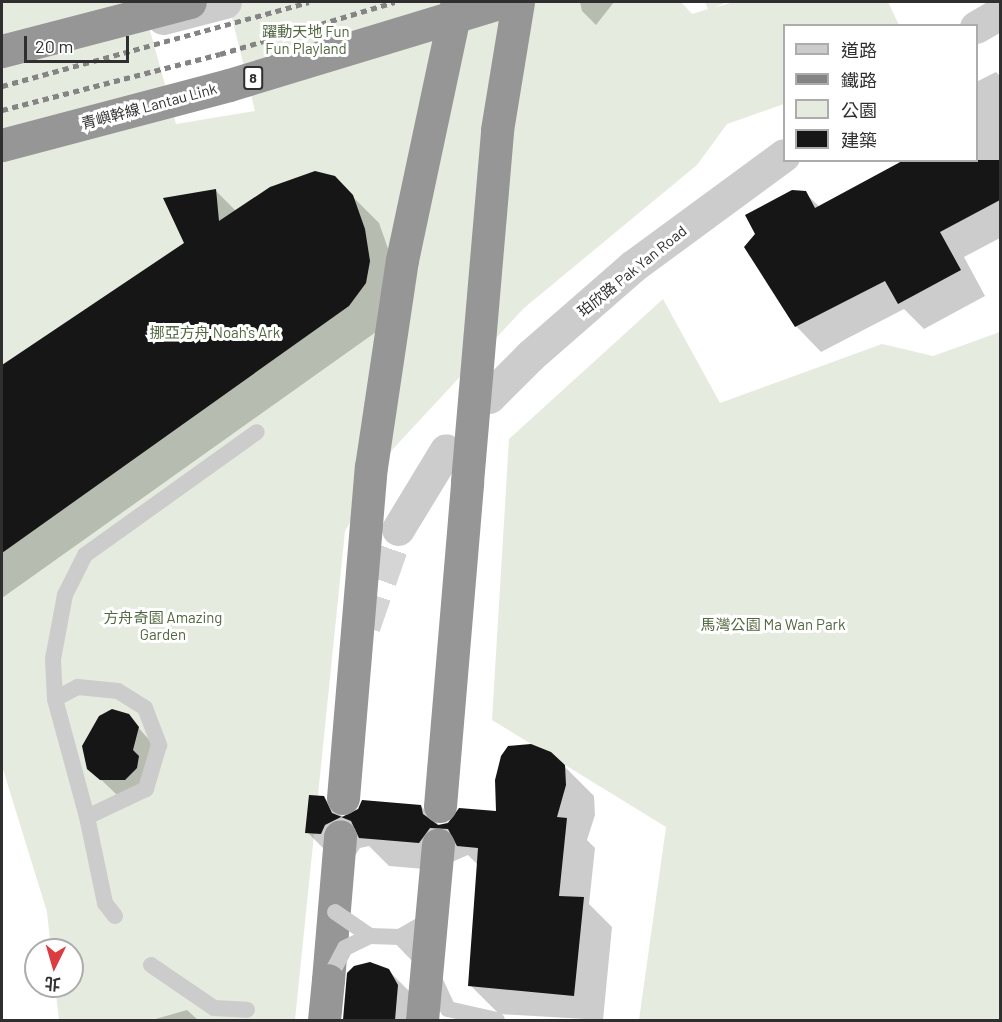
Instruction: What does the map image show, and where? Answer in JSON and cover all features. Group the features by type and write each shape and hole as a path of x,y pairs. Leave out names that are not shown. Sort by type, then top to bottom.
{"highway":[{"path":"2,51 190,2"},
{"path":"342,798 371,467 402,260 457,2"},
{"name":"青嶼幹線 Lantau Link","path":"2,145 229,85 502,2"},
{"path":"440,806 497,130 518,2"},
{"path":"324,1020 340,836"},
{"path":"422,1020 438,844"}],"street":[{"path":"2,60 225,2"},
{"name":"青嶼幹線 Lantau Link","path":"2,135 226,77 475,2"},
{"path":"978,26 1000,13"},
{"name":"珀欣路 Pak Yan Road","path":"489,397 531,355 633,266 783,156"},
{"path":"398,529 446,450"}],"lane":[{"path":"115,916 105,903 87,817 55,699 53,659 65,595 86,555 258,432"},
{"path":"55,699 78,687 118,691 145,708 159,745 146,789 87,817"},
{"path":"335,912 370,936"},
{"path":"328,980 345,948 370,936 400,937 431,918"},
{"path":"400,937 428,966 448,1010 496,1020"},
{"path":"151,965 214,1008 247,1010"}],"green space":[{"name":"挪亞方舟 Noah's Ark","path":"2,2 142,2 176,124 255,111 228,2 681,2 692,14 708,9 705,2 727,2 713,8 734,2 888,2 899,24 783,24 783,104 727,124 697,165 524,308 392,450 345,531 295,1020 59,1020 56,998 84,998 84,938 50,938 47,912 2,766"},
{"name":"馬灣公園 Ma Wan Park","path":"663,299 720,403 882,344 933,356 1000,332 1000,1020 639,1020 666,827 492,720 509,439"}],"building":[{"path":"1000,160 1000,200 940,232 961,270 898,304 885,281 795,327 744,247 755,234 745,215 792,190 806,191 815,208 900,162"},
{"name":"挪亞方舟 Noah's Ark","path":"315,171 335,176 353,195 365,229 370,261 366,283 349,306 2,553 2,365 184,243 163,198 216,189 219,221 270,187"},
{"path":"112,709 129,714 139,727 133,750 139,756 137,768 125,780 100,780 87,769 82,746 99,716"},
{"path":"531,744 551,752 565,765 566,785 557,817 567,818 559,896 584,897 574,996 468,986 478,848 457,846 448,829 430,828 419,843 359,838 351,821 341,817 325,825 321,834 305,833 309,795 324,796 332,813 342,817 358,809 362,800 421,805 423,814 438,825 448,823 459,808 496,811 495,780 501,756 508,746"},
{"path":"370,962 389,969 398,985 395,1020 343,1020 347,973 354,966"}],"tunnel":[{"path":"364,626 398,529"}],"railway":[{"path":"2,86 309,2"},
{"path":"2,110 220,54 394,2"}],"park label":[{"name":"躍動天地 Fun Fun Playland","path":"306,40"},
{"name":"方舟奇園 Amazing Garden","path":"163,626"}]}
